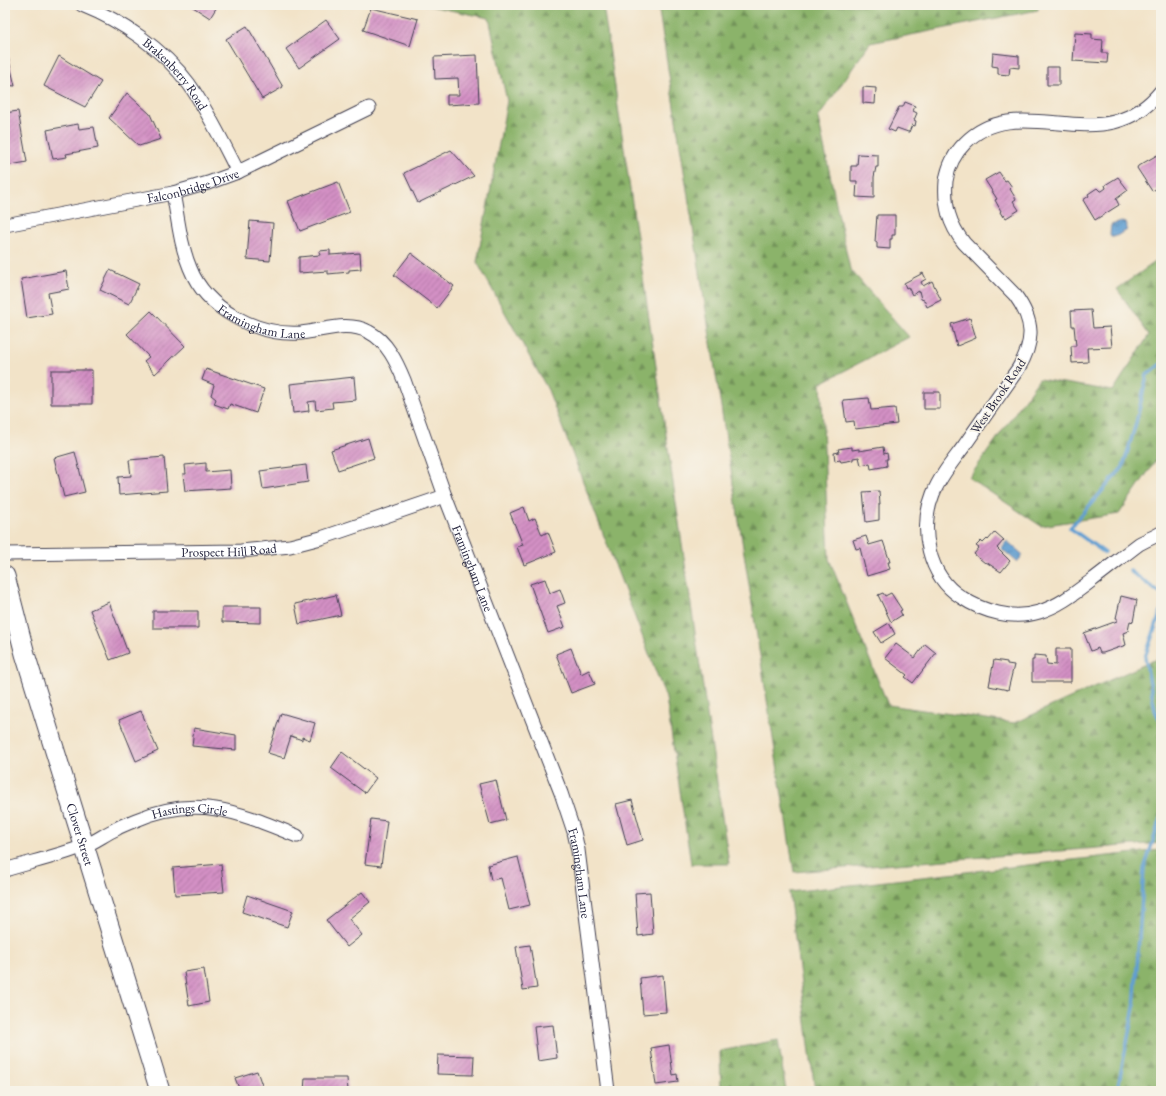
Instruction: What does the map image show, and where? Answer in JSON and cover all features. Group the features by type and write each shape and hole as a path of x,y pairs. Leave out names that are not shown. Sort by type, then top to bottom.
{"main road":[{"name":"Clover Street","path":"5,576 25,654 160,1091"}],"street":[{"name":"Brakenberry Road","path":"82,5 131,30 170,62 188,84 204,108 238,172"},
{"name":"West Brook Road","path":"1161,90 1147,105 1137,112 1113,122 1086,124 1015,121 992,126 980,131 969,140 961,148 954,159 946,179 946,204 952,225 956,234 964,243 1015,295 1027,315 1030,325 1030,336 1029,347 1025,358 938,482 929,508 927,536 933,562 939,574 949,587 972,604 986,610 1014,615 1038,612 1066,600 1141,544 1161,533"},
{"name":"Falconbridge Drive","path":"5,226 173,193 208,183 238,172 368,108"},
{"name":"Framingham Lane","path":"173,193 184,248 190,269 200,286 213,301 227,312 244,323 264,330 283,333 314,331 339,326 361,328 370,332 385,345 398,366 445,496 561,793 574,832 578,850 608,1091"},
{"name":"Prospect Hill Road","path":"5,554 241,551 276,548 321,538 445,496"},
{"name":"Hastings Circle","path":"5,870 85,846 116,828 155,813 186,807 216,808 234,812 297,836"}],"green space":[{"path":"425,5 603,5 729,864 691,864 666,698 548,390 477,262 507,101 489,18"},
{"path":"658,5 1038,5 1038,10 870,43 818,118 850,269 909,337 821,383 829,559 888,705 1014,723 1161,657 1161,843 794,872"},
{"path":"1161,258 1161,453 1119,514 1041,526 969,478 1039,379 1113,391 1149,335 1117,289"},
{"path":"1161,850 1161,1091 815,1091 789,892"},
{"path":"778,1040 786,1091 721,1091 720,1051"}],"water":[{"path":"1121,222 1126,223 1126,231 1115,237 1111,237 1111,225"},
{"path":"1007,541 1023,555 1017,562 1001,548"}],"building":[{"path":"190,5 218,5 210,18"},
{"path":"371,8 418,19 410,46 363,30"},
{"path":"326,20 340,39 299,68 286,49"},
{"path":"247,26 283,87 262,99 226,39"},
{"path":"1075,33 1092,34 1092,39 1103,40 1102,53 1108,53 1107,63 1073,61"},
{"path":"6,48 15,86 5,85"},
{"path":"993,53 1019,56 1019,68 1010,67 1009,75 998,74 998,67 992,66"},
{"path":"477,55 479,103 447,105 447,95 459,95 458,78 435,79 434,57"},
{"path":"59,56 101,82 85,107 44,86"},
{"path":"1047,67 1059,67 1059,85 1047,85"},
{"path":"863,87 876,88 875,104 863,103"},
{"path":"127,93 150,114 161,139 139,146 109,118"},
{"path":"905,102 915,106 913,111 917,113 914,120 916,121 915,126 912,125 909,132 897,128 895,132 888,129 899,107 903,107"},
{"path":"18,111 27,162 5,166 5,113"},
{"path":"78,124 79,129 94,127 98,148 66,154 67,157 53,159 47,130"},
{"path":"451,150 474,176 418,203 404,173"},
{"path":"858,154 878,155 878,167 876,167 874,177 874,198 856,197 857,181 851,181 851,166 857,166"},
{"path":"1159,154 1161,157 1161,191 1158,192 1156,189 1152,191 1137,168"},
{"path":"999,172 1005,181 1007,180 1012,187 1010,189 1016,199 1013,201 1019,210 1006,218 1004,215 1003,217 1000,212 1001,211 995,200 997,199 985,180"},
{"path":"1118,177 1128,190 1116,199 1119,205 1095,220 1083,200 1089,196 1088,194 1097,188 1102,191 1106,188 1105,185"},
{"path":"338,182 350,212 300,231 288,201"},
{"path":"877,215 895,215 895,235 892,235 892,239 890,239 890,249 877,248 877,242 875,242"},
{"path":"250,221 273,223 270,261 247,259"},
{"path":"330,250 330,255 360,253 361,269 328,274 328,271 299,273 299,257 320,255 319,251"},
{"path":"411,253 454,286 437,308 394,275"},
{"path":"110,270 139,284 129,304 100,290"},
{"path":"66,271 69,289 48,293 52,314 27,318 21,279"},
{"path":"923,273 926,279 921,282 923,286 932,281 941,300 927,307 924,300 921,299 919,291 912,295 904,283"},
{"path":"1091,310 1093,328 1110,327 1112,347 1087,348 1088,362 1072,363 1071,346 1076,346 1071,311"},
{"path":"151,311 185,346 155,374 144,361 149,357 127,334"},
{"path":"970,318 976,338 957,346 951,324"},
{"path":"206,369 264,389 256,413 230,404 228,409 214,404 216,399 211,395 214,385 202,380"},
{"path":"51,370 92,370 92,404 51,404"},
{"path":"354,377 356,400 332,402 333,408 316,410 315,401 308,402 309,411 293,413 290,384"},
{"path":"924,392 940,392 940,409 924,409"},
{"path":"869,398 871,410 895,408 897,424 855,429 854,421 846,422 843,400"},
{"path":"368,438 374,458 338,470 331,450"},
{"path":"852,447 852,450 859,449 859,451 883,447 884,454 887,453 887,466 871,469 870,463 861,465 859,457 853,458 853,460 841,462 840,460 835,461 834,453 839,452 838,449"},
{"path":"75,452 85,492 64,497 54,458"},
{"path":"164,457 167,491 119,495 118,477 131,476 129,460"},
{"path":"206,463 206,472 230,470 231,488 185,491 183,474 186,474 185,465"},
{"path":"306,465 308,482 263,489 260,471"},
{"path":"879,491 879,520 866,522 863,492"},
{"path":"524,507 529,521 535,518 542,535 548,532 556,552 524,565 517,547 523,545 510,513"},
{"path":"995,532 1004,540 997,548 1010,561 1001,572 986,562 985,563 974,554 979,548 976,546 981,541 983,543 987,539 988,540"},
{"path":"866,536 869,545 883,541 890,562 888,562 890,569 867,576 860,548 856,549 853,540"},
{"path":"545,579 550,593 560,589 565,603 557,606 565,627 548,633 530,584"},
{"path":"883,593 885,596 891,593 902,610 900,611 902,615 891,622 878,595"},
{"path":"336,595 341,615 299,624 295,604"},
{"path":"1121,596 1137,600 1133,622 1130,621 1128,631 1123,633 1126,645 1103,653 1100,653 1098,648 1091,651 1084,633 1117,621 1116,618"},
{"path":"109,602 128,653 110,660 90,610"},
{"path":"222,607 261,607 261,623 222,622"},
{"path":"153,611 198,611 198,628 153,628"},
{"path":"889,623 895,634 881,643 874,632"},
{"path":"896,644 915,658 925,644 936,653 913,683 905,677 907,675 885,658"},
{"path":"571,648 581,674 589,670 595,684 571,693 556,654"},
{"path":"1056,649 1071,649 1071,682 1032,682 1032,660 1034,660 1034,655 1046,656 1047,664 1056,665"},
{"path":"994,660 1007,662 1007,664 1014,665 1008,690 989,686"},
{"path":"141,711 158,751 136,761 119,720"},
{"path":"281,713 315,723 310,740 302,737 302,740 291,736 284,758 268,753"},
{"path":"194,728 236,735 236,750 192,746"},
{"path":"342,752 376,778 365,793 331,768"},
{"path":"496,780 506,820 490,824 479,784"},
{"path":"632,800 643,840 627,845 616,804"},
{"path":"371,819 387,821 381,866 365,864"},
{"path":"518,857 530,905 509,910 501,878 491,880 488,865"},
{"path":"221,864 224,892 175,895 173,868"},
{"path":"362,892 370,902 349,919 362,935 347,947 326,920"},
{"path":"650,892 653,934 638,936 635,893"},
{"path":"247,895 293,911 287,927 242,912"},
{"path":"530,945 537,988 523,990 516,947"},
{"path":"204,969 209,1002 189,1006 184,972"},
{"path":"663,975 666,1012 643,1014 640,978"},
{"path":"553,1025 557,1058 538,1061 534,1027"},
{"path":"669,1045 673,1075 677,1074 678,1082 656,1085 651,1048"},
{"path":"438,1055 474,1056 473,1075 437,1074"},
{"path":"257,1071 264,1091 240,1091 235,1078"},
{"path":"305,1078 347,1078 348,1091 304,1091"}],"waterway":[{"path":"1105,553 1070,528 1123,467 1136,423 1147,375 1161,364"},
{"path":"1130,571 1161,594"},
{"path":"1161,611 1145,657 1155,710 1161,723"},
{"path":"1117,1091 1134,1008 1144,869 1161,816"}]}
